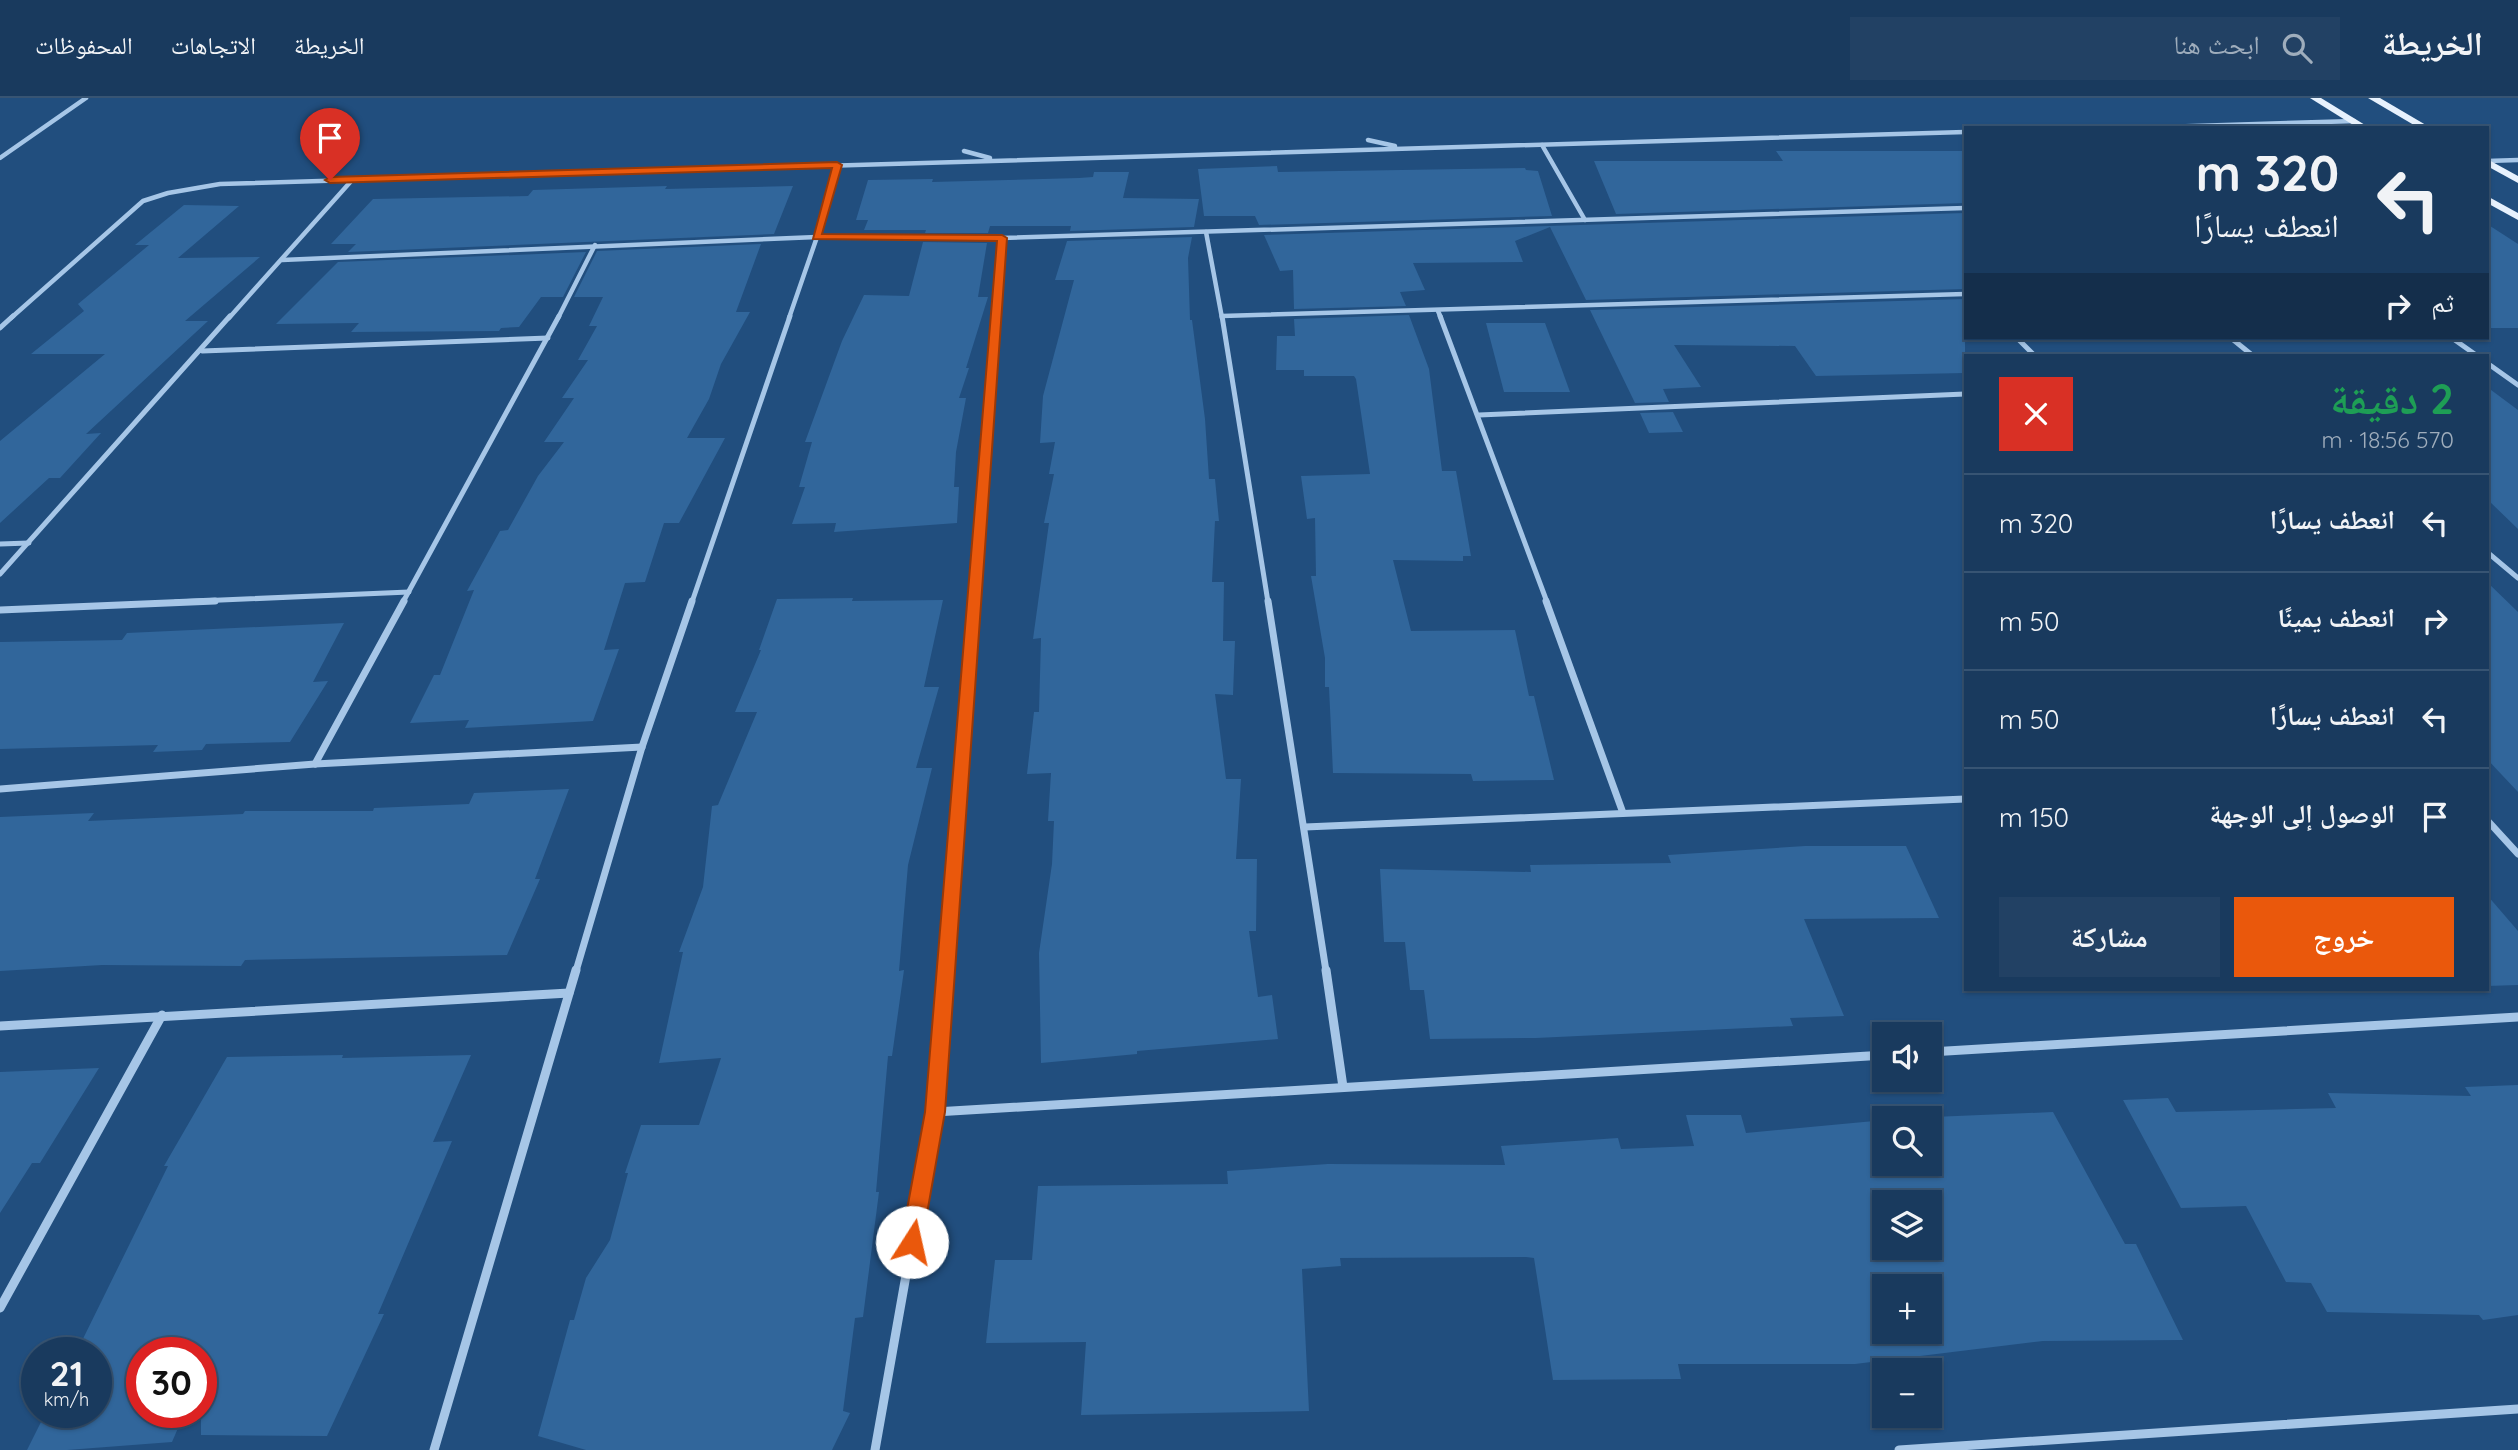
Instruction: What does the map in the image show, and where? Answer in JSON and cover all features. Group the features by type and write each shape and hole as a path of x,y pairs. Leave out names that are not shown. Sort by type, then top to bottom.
{"main road":[{"path":"2315,98 2362,126"},
{"path":"2373,98 2422,126"},
{"path":"2489,163 2518,180"},
{"path":"2489,200 2518,217"}],"street":[{"path":"0,158 86,98"},
{"path":"2194,126 2354,121"},
{"path":"0,328 143,201 169,191 211,185 1964,132"},
{"path":"1368,140 1407,149"},
{"path":"1542,145 1585,220"},
{"path":"964,151 1000,160"},
{"path":"2489,162 2518,160"},
{"path":"434,1450 642,747 817,237 837,165"},
{"path":"0,574 353,179"},
{"path":"282,260 817,237 1002,238 1964,208"},
{"path":"1206,232 1305,827 1343,1087"},
{"path":"875,1450 935,1112 1002,238"},
{"path":"315,765 548,338 595,245"},
{"path":"1222,316 1964,294"},
{"path":"1438,311 1479,415 1623,813"},
{"path":"202,351 548,338"},
{"path":"2019,340 2033,354"},
{"path":"2233,340 2251,354"},
{"path":"2455,340 2475,354"},
{"path":"2489,364 2518,385"},
{"path":"1479,415 1964,394"},
{"path":"0,544 29,543"},
{"path":"2489,554 2518,578"},
{"path":"0,610 410,592"},
{"path":"0,789 315,765 642,747"},
{"path":"1305,827 1964,799"},
{"path":"2489,823 2518,854"},
{"path":"0,1026 569,993"},
{"path":"0,1308 162,1015"},
{"path":"1942,1051 2518,1017"},
{"path":"935,1112 1872,1056"},
{"path":"1899,1450 2518,1409"}],"building":[{"path":"1776,151 1964,151 1964,203 1616,214 1594,161 1783,161"},
{"path":"1277,166 1278,172 1525,168 1538,171 1552,216 1259,225 1255,216 1204,216 1198,169"},
{"path":"1094,172 1129,172 1123,198 1199,199 1194,227 1070,231 1071,226 990,226 988,233 925,233 926,230 864,230 868,220 856,220 868,180 933,179 932,182 1079,178 1093,177"},
{"path":"667,186 665,189 793,186 774,234 348,252 356,244 331,244 373,199 528,196 533,190"},
{"path":"184,205 239,206 178,258 260,257 185,321 208,321 86,434 101,433 60,478 49,478 0,523 0,441 105,354 31,354 84,311 78,304 149,245 135,245"},
{"path":"1964,213 1964,289 1586,300 1550,227 1515,241 1523,262 1413,263 1425,290 1400,292 1406,306 1294,309 1293,270 1280,271 1264,235"},
{"path":"2489,225 2518,244 2518,328 2489,328"},
{"path":"1192,237 1188,258 1190,320 1205,419 1209,479 1215,479 1219,521 1215,521 1212,582 1224,582 1223,641 1235,641 1233,695 1215,694 1226,779 1241,779 1236,859 1257,859 1256,931 1249,931 1258,997 1272,995 1278,1039 1137,1051 1137,1054 1041,1063 1039,953 1052,864 1054,821 1048,821 1051,773 1027,774 1034,712 1039,712 1041,638 1033,639 1049,523 1044,523 1054,474 1049,474 1055,442 1040,443 1043,396 1074,280 1055,280 1067,241"},
{"path":"923,242 987,243 978,297 988,297 959,398 966,398 956,452 954,487 959,487 957,523 834,532 836,523 792,524 805,487 799,487 812,442 805,442 842,341 864,295 909,296"},
{"path":"761,244 736,312 750,312 721,364 709,399 687,438 725,438 679,523 664,523 645,582 625,583 604,650 619,649 593,721 465,728 469,720 410,723 434,675 440,675 474,590 467,591 500,531 508,530 538,476 564,442 544,442 574,398 562,398 588,360 578,360 597,326 589,326 603,297 574,297 597,251"},
{"path":"586,252 563,297 541,297 519,327 501,328 499,331 351,332 359,323 276,324 338,262"},
{"path":"1964,299 1964,373 1816,376 1795,346 1674,345 1701,387 1663,389 1669,402 1635,403 1590,310"},
{"path":"1409,315 1429,369 1442,471 1456,471 1471,556 1463,556 1463,561 1393,560 1411,631 1515,630 1529,696 1534,696 1554,780 1473,781 1471,774 1333,773 1329,687 1325,687 1325,658 1311,576 1316,576 1315,518 1307,519 1301,476 1370,474 1354,376 1304,376 1304,370 1276,370 1277,336 1295,336 1294,319"},
{"path":"1486,323 1545,323 1570,392 1504,392"},
{"path":"2489,388 2518,410 2518,529 2489,501"},
{"path":"1673,412 1683,432 1649,433 1640,413"},
{"path":"2489,584 2518,612 2518,792 2489,761"},
{"path":"853,598 852,601 943,600 924,687 939,687 916,768 932,768 908,865 899,971 904,970 892,1056 888,1056 876,1192 879,1192 863,1317 855,1318 843,1411 850,1413 832,1450 586,1450 538,1436 570,1320 574,1320 586,1278 610,1240 628,1173 625,1173 641,1125 699,1125 721,1058 659,1063 683,952 679,952 703,887 712,806 718,805 757,712 735,712 761,650 777,599"},
{"path":"344,623 313,682 328,681 290,742 206,744 202,750 153,752 158,745 0,749 0,642 122,640 127,633"},
{"path":"569,789 535,879 540,879 507,955 245,960 241,966 102,965 0,971 0,817 94,813 88,821 243,814 245,811 373,811 374,808 469,804 474,793"},
{"path":"1805,846 1906,846 1939,918 1804,919 1844,1016 1790,1018 1793,1026 1536,1038 1430,1039 1424,990 1410,990 1405,942 1384,942 1380,869 1531,872 1530,865 1671,863 1668,855"},
{"path":"2489,897 2518,931 2518,985 2489,986"},
{"path":"471,1055 433,1142 452,1141 378,1314 384,1314 327,1436 201,1435 201,1428 217,1428 217,1337 126,1337 126,1428 178,1428 172,1442 67,1450 27,1450 38,1428 112,1428 112,1337 84,1337 168,1166 164,1166 227,1057"},
{"path":"99,1068 40,1163 32,1163 0,1213 0,1072"},
{"path":"2518,1085 2518,1315 2483,1320 2479,1315 2327,1312 2311,1283 2286,1282 2246,1206 2181,1208 2123,1100 2168,1098 2176,1112 2336,1108 2328,1093 2471,1096 2465,1087"},
{"path":"2053,1112 2125,1244 2136,1244 2183,1340 2043,1341 1904,1358 1872,1358 1872,1362 1855,1364 1678,1364 1681,1379 1553,1380 1534,1258 1526,1257 1340,1258 1341,1266 1302,1269 1309,1411 1081,1415 1086,1342 986,1343 995,1260 1032,1260 1038,1186 1228,1184 1227,1171 1328,1164 1505,1165 1501,1146 1618,1138 1621,1149 1694,1146 1686,1115 1741,1115 1746,1133 1872,1121 1872,1176 1942,1176 1942,1117"}],"route":[{"path":"330,180 837,165 817,237 1002,238 935,1112 912,1242"}]}
